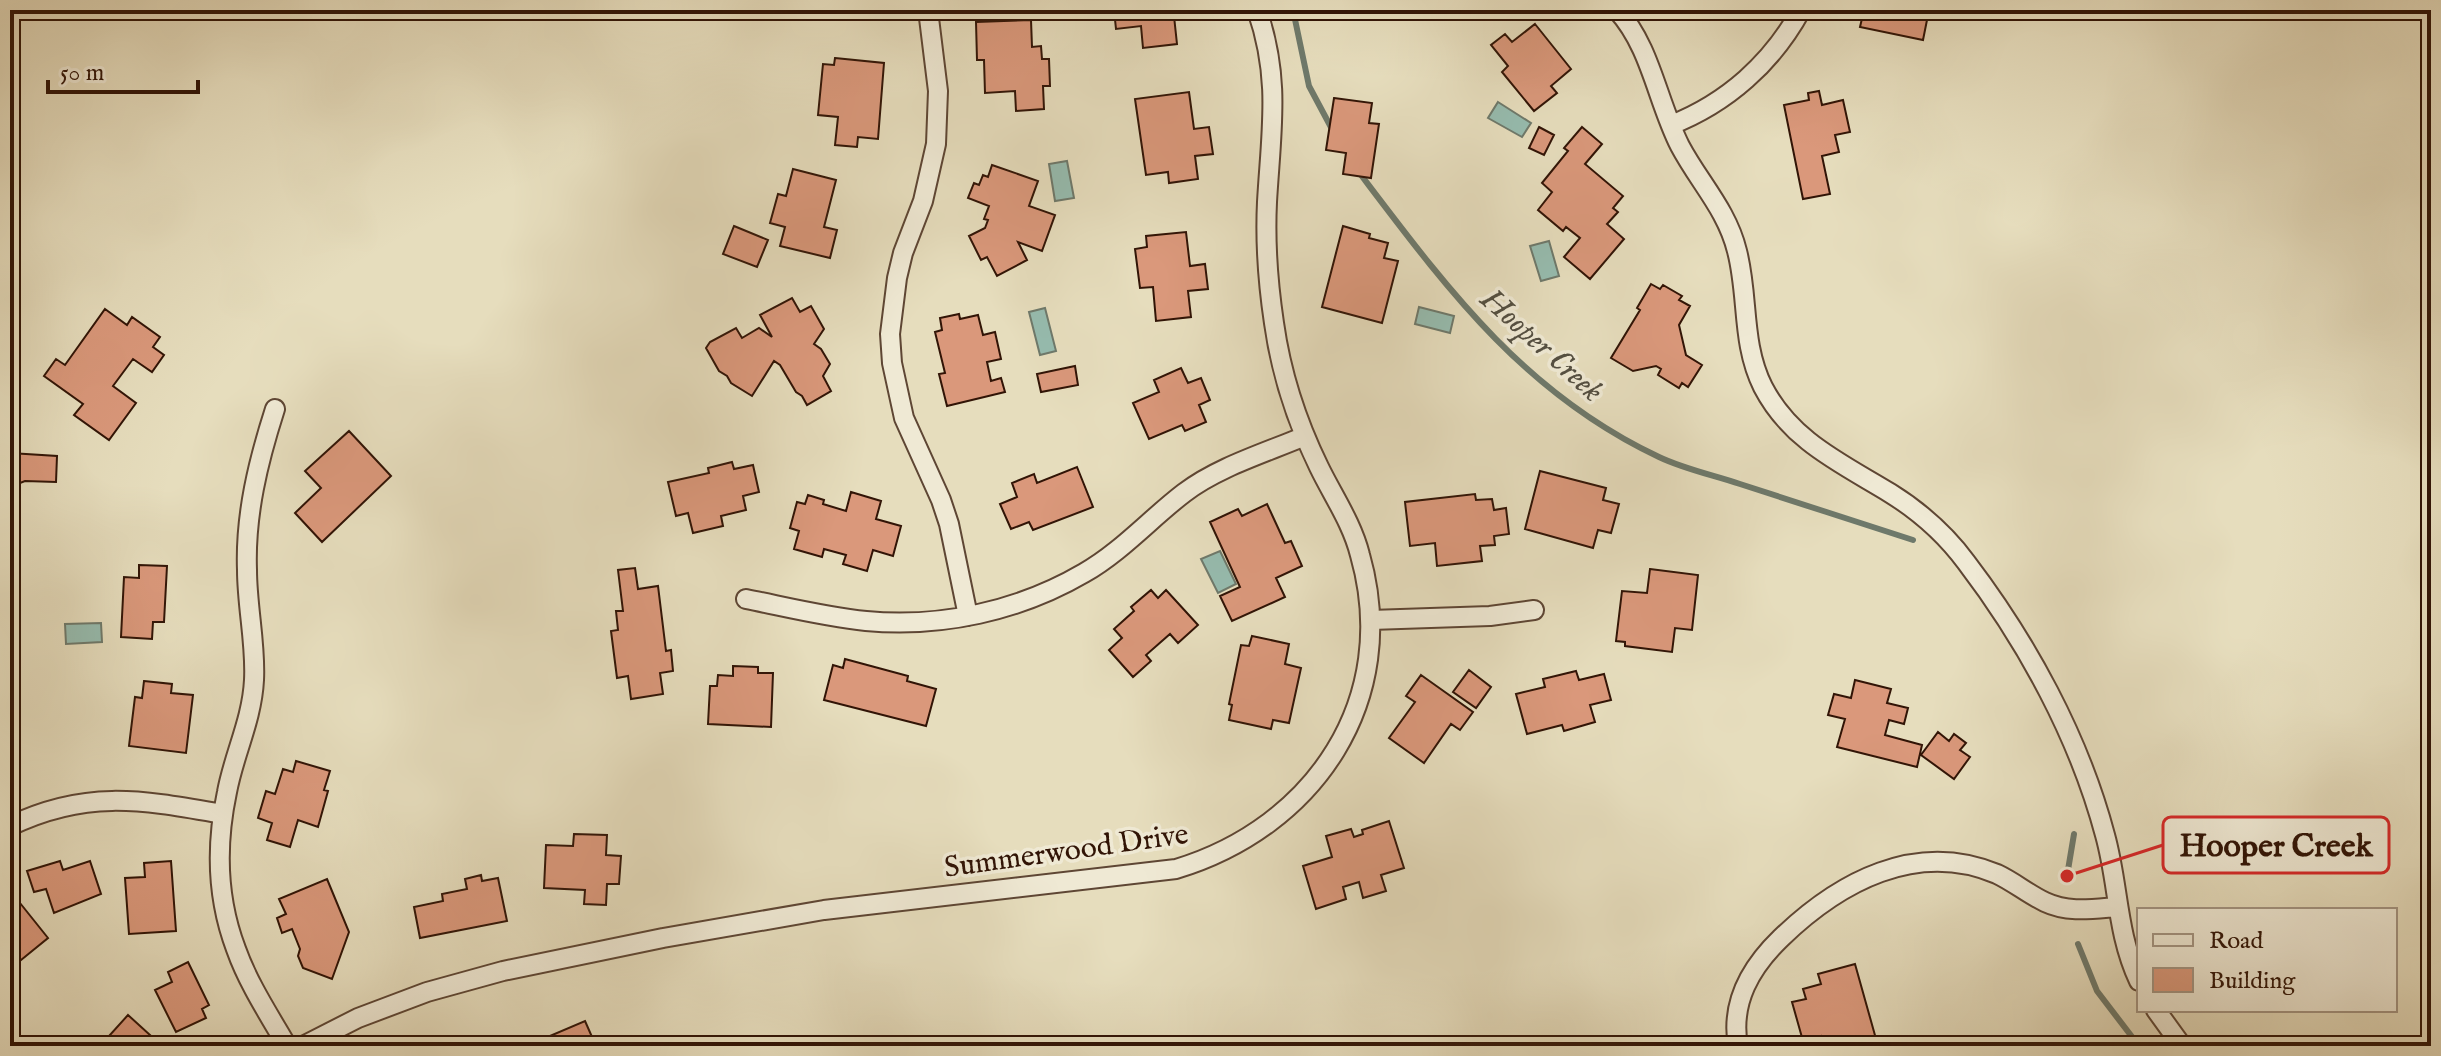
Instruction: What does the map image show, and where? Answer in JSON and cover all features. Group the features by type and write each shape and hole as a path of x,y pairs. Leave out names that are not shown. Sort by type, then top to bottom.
{"street":[{"path":"928,10 938,91 936,144 927,187 897,278 891,319 892,363 904,418 949,524 968,616"},
{"name":"Summerwood Drive","path":"303,1046 358,1018 427,992 503,971 663,938 824,910 1149,874 1202,861 1246,841 1310,787 1343,736 1356,706 1369,650 1371,620 1368,587 1360,554 1350,526 1305,436 1282,365 1269,288 1266,245 1274,117 1273,83 1257,10"},
{"path":"1617,10 1643,48 1680,144 1712,193 1730,229 1740,264 1750,352 1772,401 1797,434 1811,446 1892,495 1932,525 1965,559 2036,668 2079,760 2105,835 2127,954 2137,976"},
{"path":"1671,125 1702,112 1746,79 1782,41 1801,10"},
{"path":"275,409 258,467 247,540 254,656 252,701 223,814 220,877 228,923 246,973 287,1046"},
{"path":"746,599 868,622 934,621 1006,607 1063,584 1105,560 1185,492 1203,481 1305,436"},
{"path":"1371,620 1490,616 1534,610"},
{"path":"10,826 57,807 91,800 142,801 223,814"},
{"path":"1738,1046 1738,1004 1755,968 1812,909 1875,872 1910,863 1965,864 1997,875 2054,906 2074,910 2117,907"},
{"path":"2157,1012 2182,1046"}],"water":[{"path":"1498,102 1531,123 1522,137 1488,118"},
{"path":"1067,161 1074,198 1055,201 1049,164"},
{"path":"1549,241 1559,276 1541,281 1530,246"},
{"path":"1419,307 1454,316 1450,333 1415,324"},
{"path":"1045,308 1056,351 1040,355 1029,312"},
{"path":"1220,551 1236,584 1218,593 1201,559"},
{"path":"101,623 102,642 66,644 65,624"}],"building":[{"path":"1114,10 1190,10 1190,14 1174,16 1177,44 1143,48 1141,26 1116,29"},
{"path":"1864,10 1929,10 1923,40 1860,27"},
{"path":"1031,20 1032,47 1041,46 1042,59 1049,59 1050,86 1043,86 1044,109 1016,111 1015,91 985,93 984,60 977,60 976,22"},
{"path":"1535,24 1571,69 1551,86 1557,93 1534,111 1502,72 1508,66 1491,45 1505,34 1512,42"},
{"path":"835,58 884,63 878,139 858,137 857,147 835,145 838,117 818,115 823,64 834,65"},
{"path":"1819,91 1822,105 1843,100 1850,132 1835,135 1839,152 1822,156 1830,194 1803,199 1784,105 1809,100 1808,93"},
{"path":"1189,92 1194,129 1209,127 1213,154 1195,156 1198,179 1169,183 1168,172 1146,175 1135,99"},
{"path":"1334,98 1372,103 1369,123 1379,124 1371,178 1343,174 1346,153 1326,150"},
{"path":"1539,127 1554,135 1544,155 1529,148"},
{"path":"1582,127 1602,144 1585,164 1623,196 1613,208 1618,212 1607,224 1624,239 1590,279 1564,257 1580,238 1566,227 1563,231 1538,210 1552,192 1542,183 1568,151 1564,148"},
{"path":"992,165 1038,181 1029,206 1055,215 1042,251 1018,242 1027,260 997,276 987,257 981,260 969,236 985,228 988,220 984,219 989,206 968,198 974,183 979,185 983,175 988,177"},
{"path":"793,169 836,180 824,227 837,230 830,258 780,246 785,227 770,223 778,194 786,196"},
{"path":"734,226 768,240 757,267 723,254"},
{"path":"1343,226 1388,243 1384,258 1398,261 1382,323 1322,307"},
{"path":"1186,232 1190,266 1205,264 1208,289 1188,291 1191,317 1156,321 1153,287 1140,288 1135,249 1147,247 1146,236"},
{"path":"1651,284 1660,289 1663,285 1682,296 1679,300 1690,306 1679,325 1686,355 1702,365 1688,387 1682,383 1679,388 1658,375 1661,369 1656,366 1633,371 1611,358 1640,310 1637,308"},
{"path":"792,298 800,312 811,306 824,329 814,344 830,364 823,376 831,391 807,405 780,365 774,361 752,396 719,371 706,348 710,342 736,328 742,338 759,328 772,337 760,315"},
{"path":"105,309 127,325 132,317 160,337 153,347 164,355 152,372 133,359 113,386 136,403 109,440 74,415 83,404 44,376 56,359 65,365"},
{"path":"959,314 960,319 978,315 983,335 995,332 1001,359 987,362 991,381 1001,378 1005,392 947,406 939,374 945,373 935,332 942,330 940,318"},
{"path":"1075,366 1078,385 1041,392 1037,374"},
{"path":"1181,368 1188,383 1201,378 1210,400 1199,405 1206,422 1185,431 1182,425 1149,439 1133,403 1159,392 1154,380"},
{"path":"349,431 391,476 322,542 295,513 321,488 305,471"},
{"path":"10,453 57,456 56,482 25,481 10,487"},
{"path":"732,462 734,469 753,465 759,492 743,496 746,510 721,516 723,526 693,533 688,513 676,516 668,482 709,473 708,468"},
{"path":"1077,467 1093,507 1033,530 1029,522 1011,529 1000,504 1017,497 1012,483 1034,474 1037,483"},
{"path":"1540,471 1606,488 1603,500 1619,504 1611,533 1598,530 1593,548 1525,529"},
{"path":"851,492 881,501 876,519 901,526 893,556 873,550 867,571 843,564 846,555 824,549 822,557 794,549 799,531 790,528 797,502 805,504 808,495 824,500 823,504 846,511"},
{"path":"1475,494 1476,500 1492,499 1494,510 1506,508 1509,534 1494,536 1495,545 1480,546 1482,561 1437,566 1435,543 1410,546 1405,502"},
{"path":"1267,504 1285,543 1291,541 1302,566 1276,578 1285,597 1232,621 1220,596 1240,587 1210,522 1238,509 1242,516"},
{"path":"139,565 167,566 164,622 153,622 152,639 121,637 124,577 139,578"},
{"path":"635,568 638,589 658,586 666,651 671,650 673,671 660,673 663,694 631,699 628,676 617,678 611,631 618,630 616,611 623,611 618,570"},
{"path":"1650,569 1698,575 1692,630 1675,628 1672,652 1625,646 1625,642 1616,641 1622,591 1647,593"},
{"path":"1151,590 1158,598 1166,590 1198,625 1178,643 1170,634 1146,655 1151,661 1133,677 1109,650 1122,638 1114,629 1134,611 1131,607"},
{"path":"1252,636 1289,644 1285,664 1301,668 1289,723 1273,720 1271,729 1229,720 1232,705 1229,704 1241,645 1249,646"},
{"path":"845,659 908,676 907,681 936,689 926,726 824,700 833,665 843,668"},
{"path":"733,666 758,667 758,673 773,673 771,727 708,724 710,686 717,686 718,675 733,676"},
{"path":"1469,670 1491,687 1476,708 1453,692"},
{"path":"1576,671 1579,680 1604,674 1611,700 1590,705 1595,722 1564,731 1562,725 1527,734 1516,694 1545,687 1543,679"},
{"path":"1421,675 1473,712 1460,730 1451,724 1424,763 1389,738 1415,702 1406,696"},
{"path":"1855,680 1891,689 1887,703 1908,708 1904,724 1889,720 1885,735 1922,745 1917,767 1837,747 1845,719 1828,715 1834,694 1851,698"},
{"path":"144,681 172,684 171,693 193,695 186,753 129,746 135,697 142,698"},
{"path":"1938,732 1949,741 1954,734 1966,743 1960,750 1970,757 1954,779 1921,755"},
{"path":"296,761 330,771 318,827 298,820 290,847 267,840 272,823 258,818 266,791 275,794 283,769 293,772"},
{"path":"1389,821 1404,868 1381,875 1386,891 1363,898 1359,882 1343,887 1346,899 1316,909 1303,866 1332,857 1326,836 1351,829 1354,837 1363,834 1362,830"},
{"path":"574,834 607,835 606,855 621,856 619,884 607,884 606,905 584,904 585,890 544,888 546,845 573,846"},
{"path":"60,861 63,870 90,861 101,894 54,913 46,889 34,892 27,871"},
{"path":"171,861 176,931 129,934 125,878 145,877 144,863"},
{"path":"481,875 482,881 498,878 507,921 420,938 414,907 443,901 442,894 467,889 465,879"},
{"path":"327,879 349,932 332,979 303,968 292,929 282,933 277,918 286,914 279,899"},
{"path":"16,898 48,938 10,969 10,903"},
{"path":"188,962 209,1005 202,1009 206,1018 176,1032 155,990 172,982 168,972"},
{"path":"1855,964 1878,1046 1824,1046 1821,1036 1803,1041 1792,1002 1806,999 1803,989 1821,984 1818,974"},
{"path":"128,1015 161,1045 100,1046"},
{"path":"585,1021 596,1046 531,1044"}],"waterway":[{"name":"Hooper Creek","path":"1293,10 1309,86 1333,131"},
{"name":"Hooper Creek","path":"1358,171 1423,256 1490,334 1567,402 1611,431 1678,465 1913,540"},
{"name":"Hooper Creek","path":"2067,876 2074,834"},
{"name":"Hooper Creek","path":"2078,944 2097,991 2139,1046"}],"place":[{"name":"Hooper Creek","path":"2067,876"}]}
